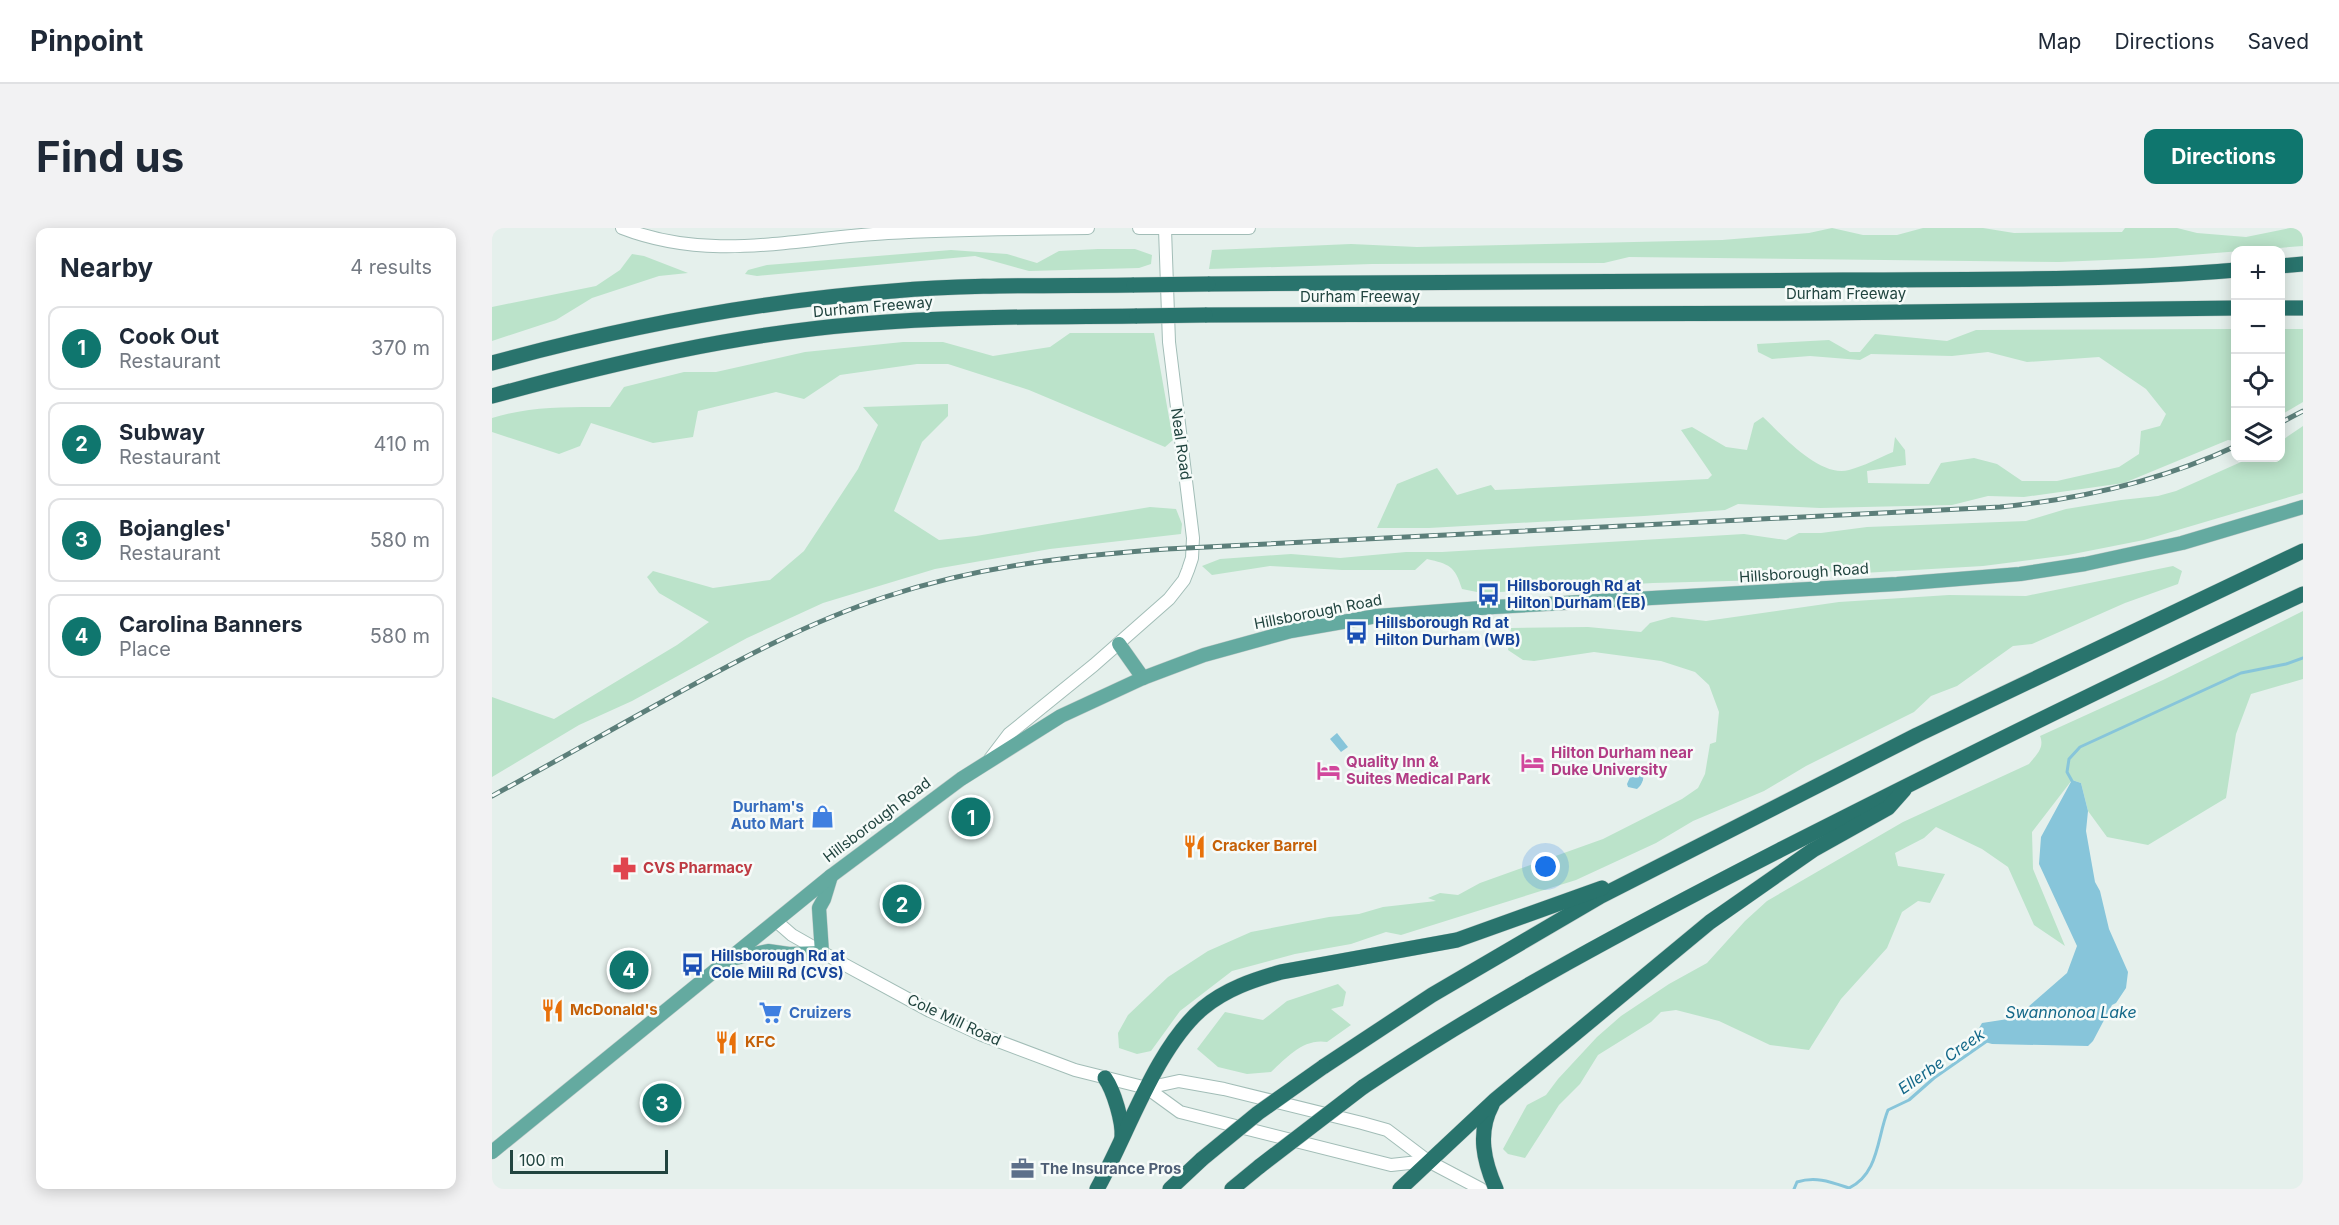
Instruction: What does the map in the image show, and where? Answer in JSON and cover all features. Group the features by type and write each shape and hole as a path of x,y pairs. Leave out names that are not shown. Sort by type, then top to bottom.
{"highway":[{"path":"2285,266 2303,264"},
{"name":"Durham Freeway","path":"492,363 673,320 810,299 934,289 1208,284 1522,284 2104,278 2231,270"},
{"name":"Durham Freeway","path":"492,396 657,354 812,329 973,318 2231,308"},
{"path":"2285,308 2303,308"},
{"path":"1170,1189 1258,1113 1323,1067 1432,995 1561,918 1927,730 2303,551"},
{"path":"1232,1189 1363,1087 1435,1040 1594,947 1910,783 2303,594"},
{"path":"1400,1189 1495,1100 1710,922 1813,850 1888,808 1910,783"},
{"path":"1097,1189 1147,1088 1186,1024 1214,1000 1256,979 1309,966 1457,940 1537,913 1581,895 1645,875"},
{"path":"1105,1078 1112,1090 1121,1122 1122,1140"},
{"path":"1495,1100 1485,1121 1483,1141 1496,1189"}],"main road":[{"name":"Hillsborough Road","path":"492,1152 831,876 937,795 1060,716 1143,678 1242,644 1315,626 1377,616 1494,607 1898,584 2019,574 2085,564 2182,543 2303,507"},
{"path":"1119,644 1143,678"},
{"path":"728,960 768,951 789,954 822,953 819,908 831,876"}],"street":[{"path":"622,228 669,242 725,248 907,232 1088,228"},
{"path":"1139,228 1249,228"},
{"name":"Neal Road","path":"990,759 1009,734 1119,644 1177,590 1188,570 1193,549 1169,342 1165,229"},
{"path":"1060,716 1059,702 1065,690"},
{"name":"Cole Mill Road","path":"776,921 792,935 872,981 982,1035 1065,1066 1147,1088 1180,1112 1391,1165 1428,1161"},
{"name":"Cole Mill Road","path":"1147,1088 1179,1081 1340,1116 1386,1130 1428,1161 1481,1189"}],"green space":[{"path":"1832,228 1863,235 1897,235 1923,228 1983,228 2014,233 2122,232 2125,228 2177,228 2197,233 2246,237 2290,228 2303,228 2303,246 2231,246 2231,252 2059,262 1629,257 1604,263 1372,264 1209,269 1212,250 1351,244 1417,247 1722,240 1809,233"},
{"path":"1135,249 1152,255 1151,264 1139,268 1029,271 975,256 757,276 745,274 748,270 767,265 951,250 1007,254 1037,263 1059,251"},
{"path":"632,254 644,256 688,273 659,276 592,298 556,320 492,341 492,307 596,286 620,270"},
{"path":"2231,329 2231,440 2124,483 2024,497 1988,496 1952,505 1820,508 1738,504 1725,510 1644,516 1429,528 1377,528 1397,484 1437,468 1457,495 1491,485 1495,490 1708,479 1712,475 1681,430 1692,427 1726,447 1747,450 1754,423 1763,417 1802,453 1826,468 1838,471 1855,468 1893,452 1895,437 1905,450 1906,465 1867,471 1868,483 1929,484 1941,463 1974,458 1997,464 2022,481 2057,481 2119,467 2139,454 2141,431 2160,426 2166,414 2146,389 2099,357 2027,362 1988,352 1952,356 1871,354 1860,360 1810,356 1772,359 1758,352 1757,344 1829,340 1850,352 1860,352 1875,334 1947,341 1976,330"},
{"path":"2285,329 2303,329 2303,402 2285,413"},
{"path":"1070,333 1154,333 1173,440 1165,447 1029,390 948,364 917,364 840,375 804,399 776,392 698,411 693,437 653,443 591,423 580,446 559,454 492,432 492,418 535,409 610,407 624,387 684,372 716,372 805,352 903,342 943,342 993,356 1050,347"},
{"path":"948,404 948,416 922,442 894,511 939,540 1150,507 1176,509 1182,524 1181,534 1050,549 935,569 823,603 747,638 632,701 579,725 492,777 492,697 554,719 677,645 709,622 659,593 647,577 653,571 713,588 770,580 804,551 858,469 878,425 863,407"},
{"path":"2303,426 2303,493 2144,540 2068,555 1983,566 1863,573 1810,568 1767,580 1653,583 1482,593 1462,589 1457,575 1450,567 1427,559 1415,570 1342,570 1270,566 1212,575 1202,566 1220,559 1291,554 1340,558 1406,552 1442,552 1744,534 1786,540 1799,533 1821,533 1867,527 2026,521 2066,509 2158,496 2176,491 2241,462 2285,462 2285,438"},
{"path":"2173,566 2182,571 2178,584 2125,603 2032,644 2013,646 1957,686 1931,696 1914,712 1806,766 1764,791 1693,821 1656,843 1576,880 1401,935 1386,932 1351,944 1295,954 1232,971 1180,1011 1151,1051 1137,1054 1119,1048 1118,1033 1128,1015 1168,977 1208,951 1251,932 1329,917 1359,914 1383,907 1436,901 1428,898 1440,893 1458,895 1480,883 1603,839 1682,799 1698,788 1705,774 1710,744 1716,742 1719,712 1709,685 1695,672 1661,661 1594,652 1534,661 1523,660 1508,650 1511,628 1588,627 1641,632 1650,623 1672,617 1706,621 1839,602 1949,595 2026,596"},
{"path":"2303,611 2303,679 2251,694 2236,734 2226,798 2148,845 2107,837 2088,811 2081,783 2072,780 2032,832 2033,869 2065,946 2034,925 2008,867 1982,849 1936,827 1924,838 1895,853 1898,866 1945,874 1930,903 1918,901 1902,912 1887,948 1841,999 1809,1050 1770,1045 1719,1021 1676,1010 1661,1012 1651,1022 1598,1055 1580,1084 1559,1105 1525,1158 1508,1154 1503,1149 1527,1105 1546,1095 1597,1037 1621,1016 1669,984 1707,963 1745,921 1767,901 1903,822 2029,764 2041,748 2040,736 2163,680"},
{"path":"1338,984 1346,992 1343,1006 1331,1009 1351,1025 1327,1042 1311,1043 1296,1050 1271,1072 1247,1074 1218,1067 1197,1049 1225,1012 1263,1020 1287,1001"}],"water":[{"path":"1337,733 1348,747 1341,752 1330,739"},
{"path":"1634,768 1642,769 1643,775 1642,783 1637,789 1628,787 1627,784"},
{"name":"Swannonoa Lake","path":"2072,780 2081,783 2088,811 2086,831 2095,882 2100,891 2109,929 2128,972 2126,988 2116,1003 2112,1005 2088,1046 1985,1042 1978,1030 1982,1023 2008,1019 2028,1007 2067,973 2077,946 2039,864 2041,837"}],"waterway":[{"name":"Ellerbe Creek","path":"2072,781 2067,772 2069,759 2080,747 2241,673 2286,664 2303,658"},
{"name":"Ellerbe Creek","path":"1794,1189 1797,1182 1804,1180 1823,1180 1849,1188 1859,1182 1872,1164 1888,1110 1909,1100 1934,1078 1987,1041"}],"railway":[{"path":"2285,420 2303,411"},
{"path":"492,796 694,684 801,630 885,597 955,577 1060,559 1167,549 2031,504 2121,487 2150,479 2231,448"}],"place":[{"name":"Hillsborough Rd at Hilton Durham (EB)","path":"1489,595"},
{"name":"Hillsborough Rd at Hilton Durham (WB)","path":"1357,632"},
{"name":"Hilton Durham near Duke University","path":"1533,762"},
{"name":"Quality Inn & Suites Medical Park","path":"1328,771"},
{"name":"Durham's Auto Mart","path":"822,816"},
{"name":"Cook Out","path":"971,817"},
{"name":"Cracker Barrel","path":"1194,846"},
{"name":"CVS Pharmacy","path":"625,868"},
{"name":"Subway","path":"902,904"},
{"name":"Hillsborough Rd at Cole Mill Rd (CVS)","path":"693,965"},
{"name":"Carolina Banners","path":"629,970"},
{"name":"McDonald's","path":"552,1010"},
{"name":"Cruizers","path":"771,1013"},
{"name":"KFC","path":"727,1042"},
{"name":"Bojangles'","path":"662,1103"},
{"name":"The Insurance Pros","path":"1022,1169"}]}
